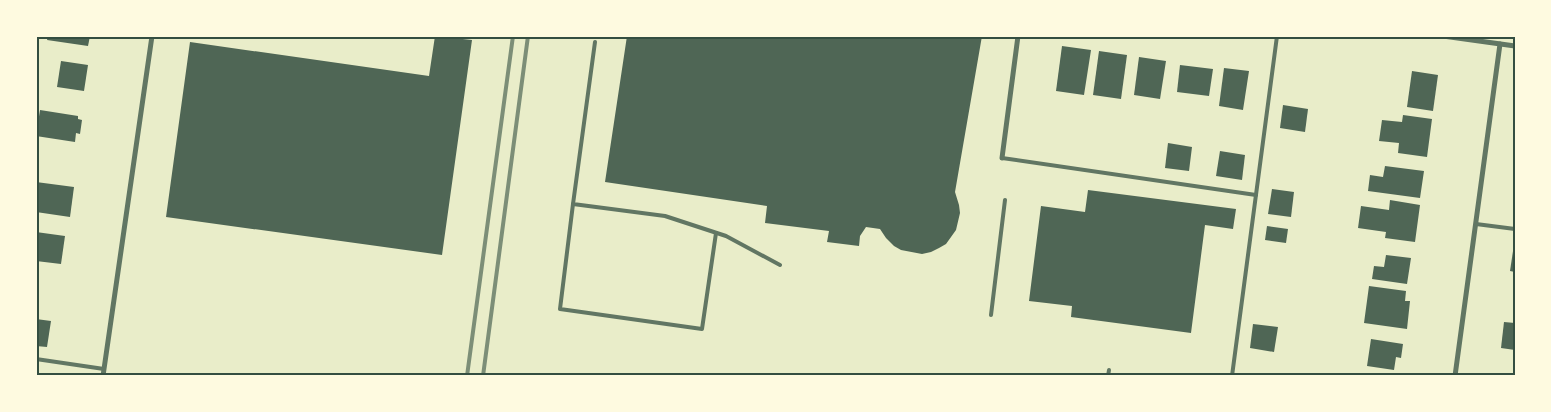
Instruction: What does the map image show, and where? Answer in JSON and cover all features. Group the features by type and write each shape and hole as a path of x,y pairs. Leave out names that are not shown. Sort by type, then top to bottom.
{"street":[{"path":"103,376 152,36"},
{"path":"1002,158 1018,36"},
{"path":"1443,36 1515,46"},
{"path":"1455,376 1500,44"}],"lane":[{"path":"1232,376 1277,36"},
{"path":"595,42 560,310 702,329 716,233"},
{"path":"1002,158 1256,195"},
{"path":"991,315 1006,200"},
{"path":"573,204 665,216 726,236 780,265"},
{"path":"1476,224 1515,229"},
{"path":"36,359 104,368"},
{"path":"1108,376 1110,370"}],"building":[{"path":"48,36 90,36 88,46 47,40"},
{"path":"435,36 472,40 442,255 166,217 190,42 429,76"},
{"path":"627,36 982,36 955,192 960,213 956,230 946,244 931,252 922,254 901,250 886,238 880,229 866,227 860,236 859,246 827,242 829,231 765,223 767,206 605,182"},
{"path":"1062,46 1091,50 1084,95 1056,91"},
{"path":"1099,51 1127,55 1121,99 1093,95"},
{"path":"1139,57 1166,61 1160,99 1134,95"},
{"path":"61,61 88,65 84,91 57,87"},
{"path":"1180,65 1213,69 1209,96 1177,92"},
{"path":"1224,68 1249,71 1243,110 1219,106"},
{"path":"1412,71 1438,75 1433,111 1407,107"},
{"path":"1283,105 1308,109 1305,132 1280,128"},
{"path":"40,110 78,116 78,119 82,120 80,134 76,133 75,142 36,136"},
{"path":"1403,115 1432,119 1427,157 1398,153 1399,143 1379,141 1382,120 1402,122"},
{"path":"1168,143 1192,147 1189,171 1165,168"},
{"path":"1220,151 1245,155 1242,180 1216,176"},
{"path":"1385,166 1424,171 1420,198 1368,191 1370,175 1383,177"},
{"path":"36,182 74,187 70,217 36,212"},
{"path":"1272,189 1294,192 1291,217 1268,214"},
{"path":"1088,190 1236,209 1233,229 1205,225 1191,333 1071,317 1072,306 1029,301 1041,206 1085,212"},
{"path":"1390,200 1420,205 1415,242 1385,238 1386,232 1358,228 1361,206 1389,210"},
{"path":"1267,226 1288,229 1286,243 1265,240"},
{"path":"36,232 65,236 61,264 36,261"},
{"path":"1513,251 1515,252 1515,272 1510,271"},
{"path":"1386,255 1411,258 1407,284 1372,279 1374,266 1384,267"},
{"path":"1369,286 1406,291 1405,301 1410,301 1407,329 1364,323"},
{"path":"36,319 51,321 47,347 36,346"},
{"path":"1504,322 1515,323 1515,350 1501,348"},
{"path":"1253,324 1278,327 1274,352 1250,348"},
{"path":"1371,339 1403,344 1401,358 1396,357 1394,370 1367,366"}],"railway":[{"path":"467,376 513,36"},
{"path":"483,376 528,36"}]}
